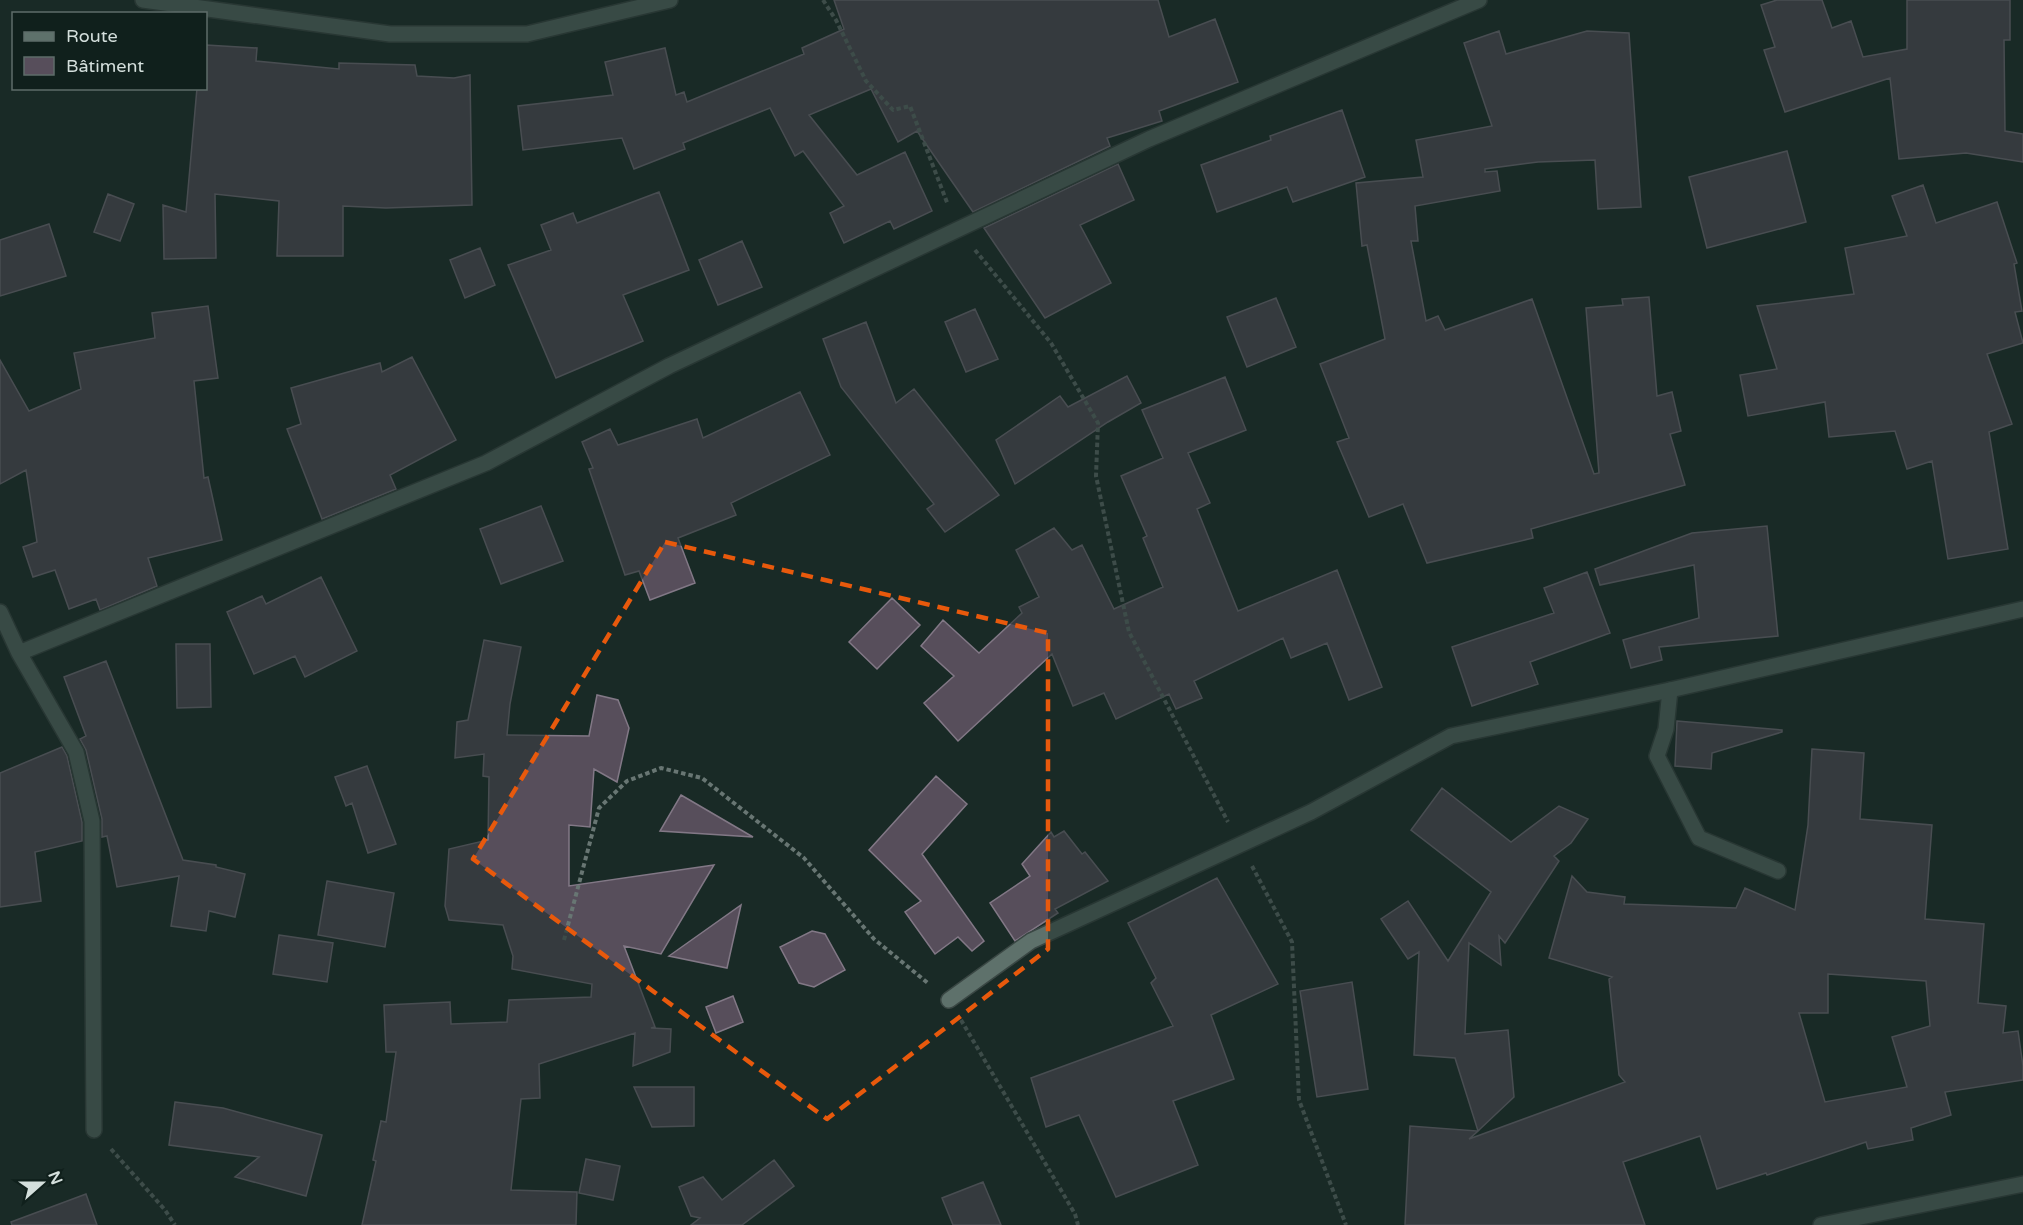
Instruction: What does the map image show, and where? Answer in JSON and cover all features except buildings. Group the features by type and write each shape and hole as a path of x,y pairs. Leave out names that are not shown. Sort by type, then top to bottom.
{"street":[{"path":"143,0 390,34 527,34 670,0"},
{"path":"19,653 486,463 669,366 1149,139 1479,0"},
{"path":"949,1000 1031,941 1311,812 1450,736 1670,690 2023,609"},
{"path":"0,612 19,653 76,752 92,821 94,1130"},
{"path":"1670,690 1666,729 1657,756 1699,838 1779,871"},
{"path":"1821,1225 2023,1184"}],"path":[{"path":"823,0 836,20 866,81 893,110 909,106 958,229 1051,343 1098,423 1096,476 1129,632 1292,942 1299,1100 1346,1225"},
{"path":"564,940 599,808 627,781 661,768 702,778 804,858 874,939 949,1000 1069,1204 1078,1225"},
{"path":"94,1130 165,1210 175,1225"}],"highlighted area":[{"path":"665,542 1048,633 1048,949 827,1119 473,859"}]}
